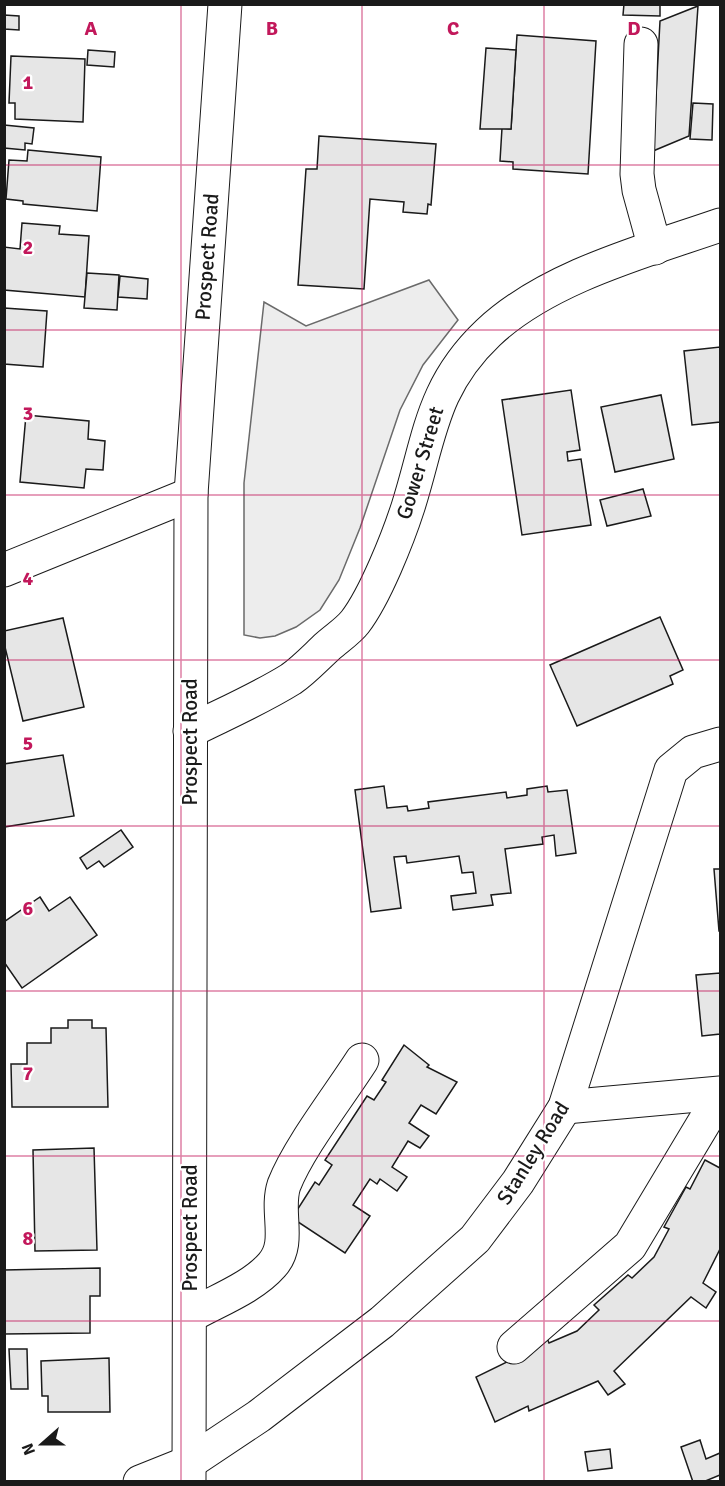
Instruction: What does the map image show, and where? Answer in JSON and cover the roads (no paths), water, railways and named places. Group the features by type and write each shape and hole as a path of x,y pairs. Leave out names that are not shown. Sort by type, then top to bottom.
{"street":[{"name":"Prospect Road","path":"190,1472 191,494 225,4"},
{"path":"641,44 637,174 639,190 655,248"},
{"name":"Gower Street","path":"190,730 249,703 292,678 355,622 383,570 408,507 427,430 444,390 487,334 505,318 561,286 655,248 720,225"},
{"path":"4,570 191,494"},
{"name":"Stanley Road","path":"140,1482 190,1472 382,1322 476,1239 518,1182 566,1107 671,770 693,752 720,744"},
{"path":"190,1316 257,1278 272,1265 282,1251 280,1201 284,1185 295,1163 362,1060"},
{"path":"566,1107 720,1094"},
{"path":"514,1347 630,1246 720,1094"}]}
